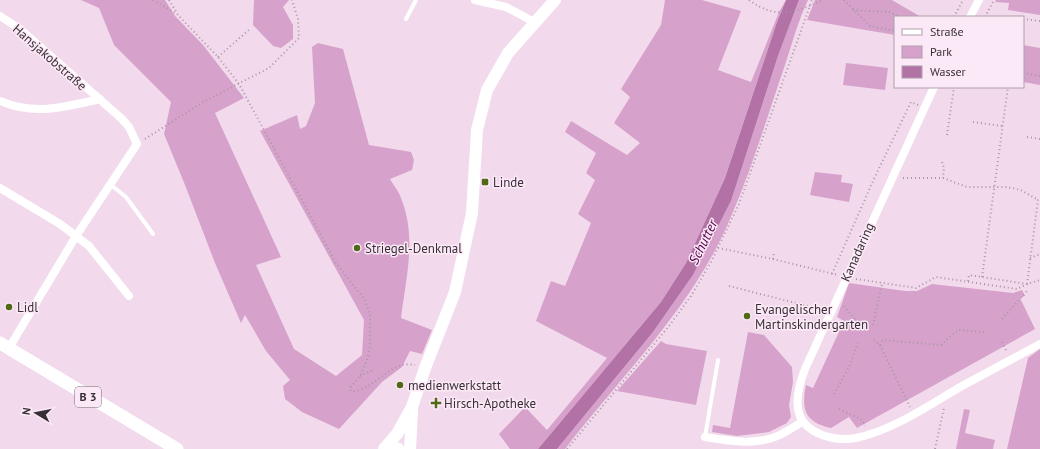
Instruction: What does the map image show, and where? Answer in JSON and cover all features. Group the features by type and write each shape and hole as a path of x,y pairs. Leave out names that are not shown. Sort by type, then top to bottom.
{"main road":[{"name":"B 3","path":"3,346 177,449"},
{"path":"388,449 398,449"}],"street":[{"path":"475,0 506,7 534,22"},
{"path":"384,449 397,434 412,408 425,368 455,292 472,212 477,130 487,90 508,53 554,0"},
{"path":"970,16 978,0"},
{"name":"Hansjakobstraße","path":"0,16 20,29 122,119 129,127 137,144"},
{"name":"Kanadaring","path":"802,422 797,407 797,398 802,376 934,88"},
{"name":"Hansjakobstraße","path":"0,101 15,108 40,110 100,99"},
{"path":"3,346 137,144"},
{"path":"0,188 60,224 89,246 129,296"},
{"path":"705,437 736,442 760,440 779,435 802,422 814,433 840,439 854,438 870,434 941,400 1040,344"},
{"path":"410,449 412,408"}],"lane":[{"path":"406,19 416,0"},
{"path":"111,185 126,197 153,234"},
{"path":"705,437 718,360"}],"path":[{"path":"153,0 177,14"},
{"path":"169,0 177,14 218,57 239,84 336,263 365,300 370,316 370,346 368,358 360,376 350,388 351,391 357,391 374,382 400,365 410,364"},
{"path":"137,144 203,102 269,68 299,38 298,20 292,0"},
{"path":"749,0 759,6 786,14 798,11 823,0"},
{"path":"567,449 682,308 695,290 718,248 739,204 812,0"},
{"path":"844,0 870,26 894,31"},
{"path":"955,16 963,0"},
{"path":"986,16 994,0"},
{"path":"853,10 889,12 898,16"},
{"path":"1024,19 1040,21"},
{"path":"218,57 251,28"},
{"path":"1024,73 1040,76"},
{"path":"947,134 954,88"},
{"path":"982,277 1008,88"},
{"path":"832,274 873,181 911,102 924,108"},
{"path":"973,122 1002,126"},
{"path":"1027,137 1040,139"},
{"path":"942,162 944,168 943,178"},
{"path":"893,174 905,178 943,178 955,184 967,187 995,186 1021,190 1039,199 1029,258 1027,284"},
{"path":"718,248 773,259 846,277 916,288 936,277 1017,289 1040,280"},
{"path":"773,259 774,252"},
{"path":"1029,258 1040,254"},
{"path":"968,281 969,275 1027,284"},
{"path":"873,325 882,283"},
{"path":"729,286 817,308 830,313"},
{"path":"1002,318 1028,290"},
{"path":"836,300 848,309 856,320"},
{"path":"880,345 883,340 941,345 958,330 984,332"},
{"path":"874,340 880,345 913,414"},
{"path":"1002,342 1011,360"},
{"path":"834,394 849,367 858,343"},
{"path":"360,376 373,370"},
{"path":"935,449 944,406 941,400"},
{"path":"839,409 862,420 870,434"}],"green space":[{"path":"81,0 165,0 175,16 203,45 244,98 215,113 281,257 256,265 294,349 336,376 362,355 364,320 260,131 297,115 300,129 306,126 315,103 312,47 318,43 343,49 369,145 411,152 414,160 412,170 390,179 400,195 406,213 408,228 409,258 401,318 432,330 422,354 410,351 402,367 382,382 339,429 302,412 285,399 283,386 290,380 266,351 245,315 241,323 215,263 164,134 171,102 114,45 99,8"},
{"path":"254,0 289,0 283,7 293,25 293,39 281,48 273,46 253,25"},
{"path":"665,0 702,0 741,11 718,70 751,82 779,12 786,0 777,22 725,178 686,263 661,302 538,449 510,449 499,434 525,407 547,430 607,358 536,321 551,281 565,286 591,223 578,214 595,180 586,173 596,153 565,132 571,121 627,155 640,143 614,123 630,97 621,89 661,25"},
{"path":"799,0 808,0 798,24 745,181 715,251 697,282 655,339 565,449 557,449 653,332 693,275 731,201 778,56"},
{"path":"815,0 892,0 919,16 894,16 894,35 807,20"},
{"path":"996,0 1040,0 1040,15 1008,10 1009,3 995,2"},
{"path":"1024,45 1040,48 1040,85 1024,82"},
{"path":"846,63 888,68 885,90 843,85"},
{"path":"815,172 842,175 841,182 853,184 849,202 810,195"},
{"path":"849,283 905,291 917,291 932,284 1013,293 1022,290 1025,296 1020,298 1035,329 857,428 849,417 831,428 815,422 810,418 807,414 804,401 806,385 813,388 844,321 837,317"},
{"path":"748,332 764,335 792,367 793,382 789,405 791,417 787,423 769,432 737,436 712,432 713,425 730,428"},
{"path":"661,341 666,344 707,351 696,405 617,391"},
{"path":"1040,349 1040,449 1007,449 1028,358"},
{"path":"964,409 970,410 965,433 995,440 993,449 956,449"}],"water":[{"name":"Schutter","path":"786,0 799,0 778,56 731,201 693,275 653,332 557,449 538,449 661,302 686,263 725,178 777,22"}],"place":[{"name":"Linde","path":"485,182"},
{"name":"Striegel-Denkmal","path":"357,248"},
{"name":"Lidl","path":"9,307"},
{"name":"Evangelischer Martinskindergarten","path":"747,316"},
{"name":"medienwerkstatt","path":"400,385"},
{"name":"Hirsch-Apotheke","path":"436,403"}]}
